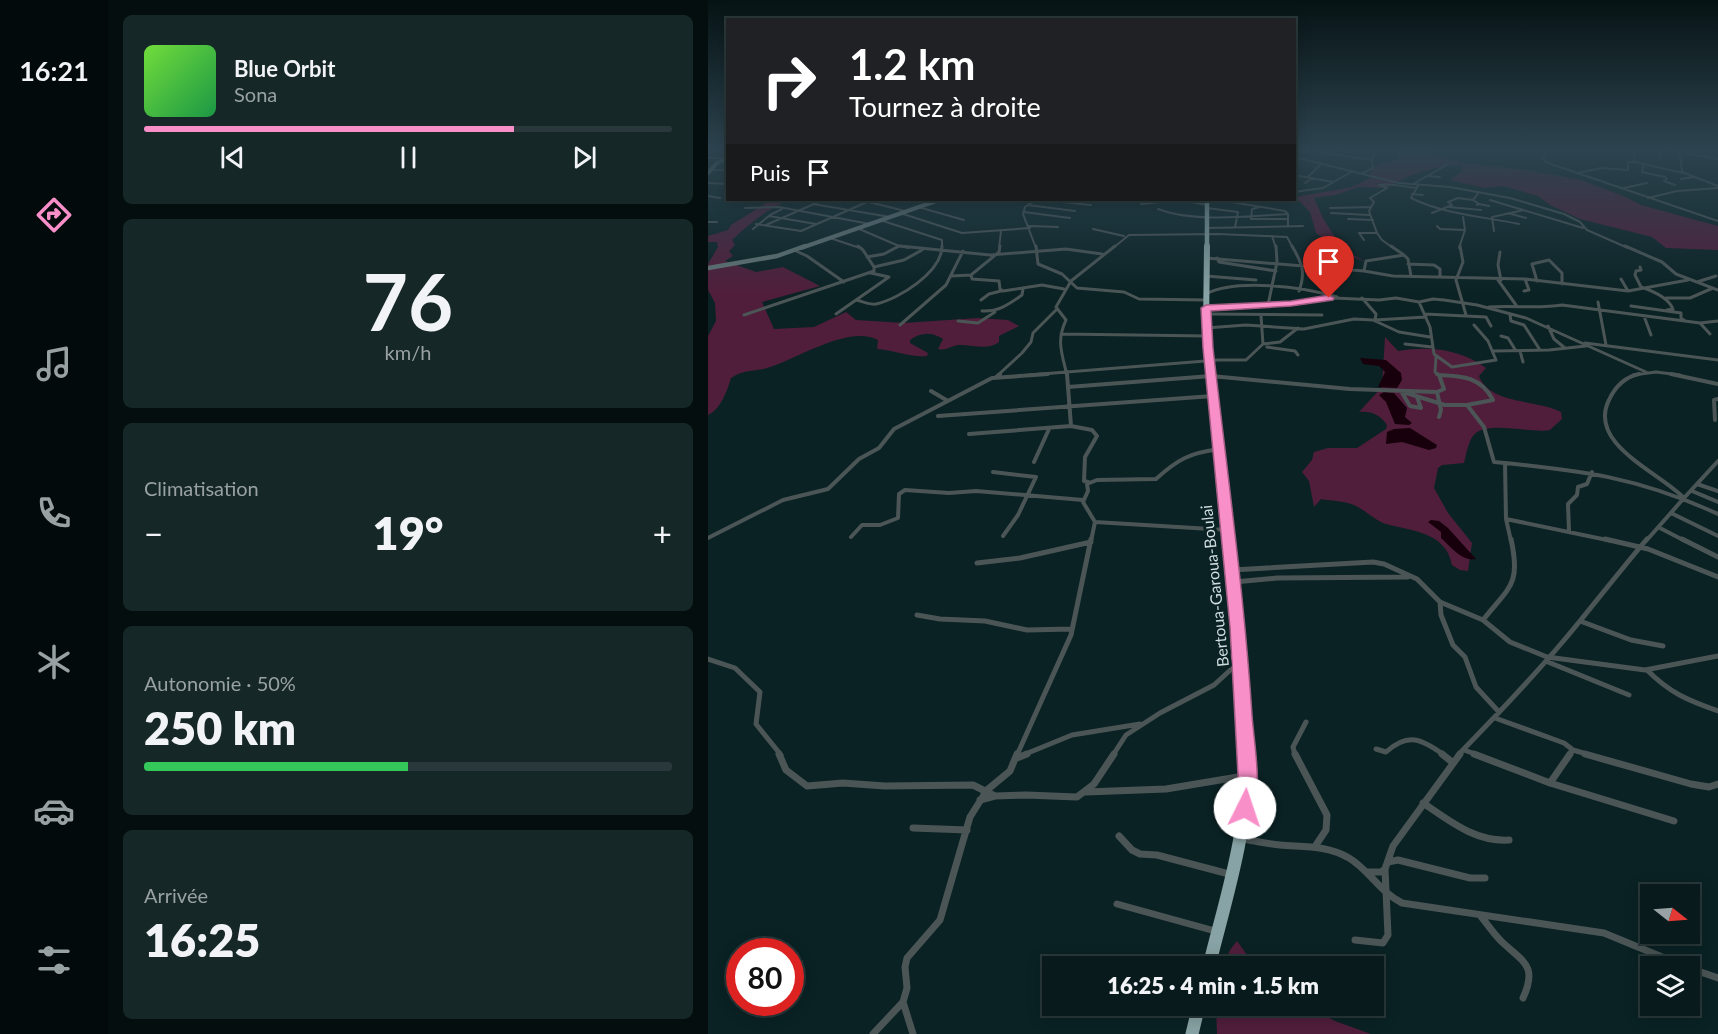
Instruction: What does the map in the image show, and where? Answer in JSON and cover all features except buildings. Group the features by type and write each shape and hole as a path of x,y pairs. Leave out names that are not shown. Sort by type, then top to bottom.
{"highway":[{"name":"Bertoua-Garoua-Boulai","path":"1207,207 1206,332 1234,582 1247,775 1241,839 1212,956"},
{"path":"1192,1034 1196,1016"}],"street":[{"path":"716,197 720,198"},
{"path":"1369,215 1374,202 1371,197"},
{"path":"1411,197 1413,200 1463,217 1491,218 1519,224"},
{"path":"1506,197 1564,214 1580,222 1583,228"},
{"path":"1449,207 1452,205 1448,202 1458,198 1473,200 1478,205 1490,206"},
{"path":"1648,198 1718,221"},
{"path":"1490,200 1583,228 1662,262 1676,274 1688,280 1718,290"},
{"path":"766,225 820,201"},
{"path":"864,201 962,233 1029,227 1058,227"},
{"path":"708,268 756,261 794,250 936,201"},
{"path":"1034,201 1024,212 1038,264 1062,274 1077,288 1124,292 1139,299 1238,307 1339,298 1403,298 1419,302 1432,299 1487,307 1543,308 1562,305 1700,323 1718,321"},
{"path":"1053,201 1091,205"},
{"path":"1142,204 1170,201"},
{"path":"1184,201 1237,216 1287,219"},
{"path":"758,224 800,232 867,202"},
{"path":"1231,202 1261,206 1288,214"},
{"path":"813,204 890,217"},
{"path":"1028,205 1075,211"},
{"path":"1252,227 1252,209 1261,206"},
{"path":"918,207 964,220"},
{"path":"1158,209 1163,212 1207,207 1237,212 1235,227"},
{"path":"1330,208 1371,207"},
{"path":"1432,213 1437,209 1449,207 1480,210"},
{"path":"745,208 784,208 870,224"},
{"path":"753,229 784,208"},
{"path":"1491,218 1533,208"},
{"path":"1024,212 1070,218"},
{"path":"1331,213 1369,215 1377,233 1383,240 1407,256 1411,276"},
{"path":"1508,213 1526,218"},
{"path":"1251,217 1288,214"},
{"path":"1288,214 1288,226"},
{"path":"769,216 819,224"},
{"path":"1510,222 1514,216"},
{"path":"1463,217 1465,230 1458,249 1463,257 1462,266 1455,278 1457,292 1466,304 1466,315"},
{"path":"1491,218 1494,231"},
{"path":"1348,219 1373,220"},
{"path":"856,300 874,304 910,290 931,270 942,250 942,240 880,220"},
{"path":"708,222 717,222"},
{"path":"1093,229 1124,236 1235,227 1303,226"},
{"path":"1437,226 1440,229 1465,230"},
{"path":"1268,305 1269,289 1278,265 1274,240 1269,235 1269,227"},
{"path":"856,228 899,246 922,250 963,251 994,255 1066,249 1101,255"},
{"path":"951,276 971,275 999,252 1000,231"},
{"path":"1206,231 1269,235 1290,239 1304,267 1304,278 1299,291"},
{"path":"1364,240 1359,233 1377,233"},
{"path":"708,538 783,500 828,489 859,459 879,448 890,432 996,377 1022,353 1031,342 1033,333 1056,310 1064,289 1071,281 1124,236"},
{"path":"830,238 856,245 863,250 874,267"},
{"path":"867,257 885,253 899,246"},
{"path":"794,250 807,256 844,282"},
{"path":"874,267 910,257 922,250"},
{"path":"900,325 939,292 951,276 963,251"},
{"path":"1500,252 1498,264 1501,289 1512,298 1516,306"},
{"path":"885,253 892,263"},
{"path":"1364,271 1366,261 1404,255"},
{"path":"1206,258 1364,271 1389,276 1525,279 1628,291 1688,280"},
{"path":"1217,258 1221,263 1276,271"},
{"path":"1537,280 1532,264 1549,260 1563,274 1562,284"},
{"path":"1247,267 1249,262"},
{"path":"1408,264 1434,265 1440,269 1440,276"},
{"path":"744,315 844,282 875,270 874,267"},
{"path":"1640,267 1641,270 1635,275 1641,287 1663,297 1672,305 1673,309 1667,310"},
{"path":"1253,288 1263,269"},
{"path":"836,314 889,277 868,273"},
{"path":"971,275 972,279 999,281 1001,291"},
{"path":"1206,276 1256,280"},
{"path":"1697,282 1716,276"},
{"path":"1524,291 1529,290 1525,279"},
{"path":"1621,279 1628,291"},
{"path":"981,300 989,294 1001,291 1042,285 1064,289"},
{"path":"1206,304 1225,287 1299,291 1327,294 1339,298"},
{"path":"1663,297 1689,298 1713,288"},
{"path":"958,321 978,323 1022,295 1023,289"},
{"path":"1362,298 1376,314 1375,320 1426,315 1466,315 1486,317 1491,326"},
{"path":"1068,387 1211,376 1437,392 1444,389 1439,375 1435,372 1436,357 1432,347 1430,327 1419,302"},
{"path":"1598,302 1606,345"},
{"path":"1206,304 1241,315 1322,315"},
{"path":"1631,306 1681,313 1681,318 1685,321"},
{"path":"1238,307 1241,315"},
{"path":"1487,307 1548,326 1647,373"},
{"path":"1652,317 1656,315 1655,309"},
{"path":"1056,310 1066,320 1059,350 1066,372 1071,426"},
{"path":"982,311 995,312"},
{"path":"1510,315 1511,321 1524,325 1540,351"},
{"path":"1261,316 1262,345"},
{"path":"1644,316 1651,335"},
{"path":"1061,334 1206,332 1263,326 1309,328 1344,319 1361,319 1373,320 1399,332 1431,337"},
{"path":"1700,323 1710,334"},
{"path":"1436,357 1452,367 1496,362 1493,351 1479,328 1474,325"},
{"path":"1548,326 1554,339 1565,348"},
{"path":"996,377 1246,360 1262,345 1280,342 1298,328"},
{"path":"1501,336 1509,338 1523,362"},
{"path":"1405,344 1432,347"},
{"path":"1493,351 1540,351 1586,344 1718,360"},
{"path":"1262,345 1295,351 1298,355"},
{"path":"1684,498 1674,486 1621,448 1610,437 1605,426 1605,408 1623,380 1647,373 1672,374 1718,384"},
{"path":"1401,391 1438,404 1467,405 1493,400 1488,390 1474,377 1439,375"},
{"path":"930,391 948,401"},
{"path":"1401,391 1407,405 1411,408 1421,408 1418,397"},
{"path":"1437,392 1441,410 1440,417"},
{"path":"938,416 1213,396"},
{"path":"1716,420 1714,400 1718,399"},
{"path":"1467,405 1484,427 1494,462 1592,472 1684,498 1718,514"},
{"path":"969,434 1071,426 1092,430 1097,436 1086,457 1083,481 1088,482 1156,479 1177,460 1199,452 1219,449"},
{"path":"1034,462 1043,447 1049,429"},
{"path":"1354,940 1383,943 1386,941 1387,865 1393,846 1452,762 1497,715 1580,621 1611,580 1718,461"},
{"path":"1483,620 1513,583 1516,573 1506,519 1505,463"},
{"path":"1711,471 1718,473"},
{"path":"993,472 1036,477 1013,524 1003,536"},
{"path":"1569,531 1568,504 1577,495 1578,487 1587,484 1592,472"},
{"path":"1088,482 1088,491 1083,500 1084,508 1095,522 1227,530"},
{"path":"1697,484 1718,491"},
{"path":"851,537 862,525 880,525 898,518 899,494 905,490 949,493 976,491 1083,500"},
{"path":"1692,491 1718,502"},
{"path":"1672,514 1718,536"},
{"path":"1506,519 1642,547 1718,577"},
{"path":"873,1034 903,1002 907,988 905,967 907,958 940,920 967,830 980,800 987,790 1010,771 1017,758 1072,630 1095,522"},
{"path":"1660,528 1718,557"},
{"path":"977,563 1020,558 1091,542"},
{"path":"1232,570 1373,562 1384,564 1420,582 1440,602 1483,620 1510,642 1547,657 1644,670 1651,673 1666,689 1686,700 1718,711"},
{"path":"1234,582 1271,577 1347,579 1411,577"},
{"path":"1440,602 1441,615 1453,645 1465,657 1476,687 1497,715 1564,742 1573,750 1691,784 1709,786 1718,784"},
{"path":"917,615 940,619 985,621 1027,630 1072,630"},
{"path":"1580,621 1615,636 1646,645 1663,646"},
{"path":"1644,670 1718,656"},
{"path":"1547,657 1548,662 1559,668 1629,695"},
{"path":"708,659 735,668 760,692 756,723 781,756 786,770 807,786 843,783 885,786 973,785 995,796"},
{"path":"980,800 995,796 1077,797 1094,784 1126,735 1215,685 1240,661"},
{"path":"1306,722 1293,747 1297,763 1327,816 1327,828 1316,845"},
{"path":"1017,758 1072,735 1143,724"},
{"path":"1376,749 1386,752 1400,740 1414,740 1437,750 1452,762"},
{"path":"1464,750 1550,783 1674,821"},
{"path":"1550,783 1573,750"},
{"path":"1086,792 1147,792 1214,784 1247,775"},
{"path":"1423,803 1480,837 1501,842 1509,840"},
{"path":"913,828 967,830"},
{"path":"1119,836 1132,850 1140,854 1157,855 1232,875"},
{"path":"1241,839 1279,845 1316,845 1345,855 1368,872 1387,895 1402,903 1604,933 1660,956"},
{"path":"1368,872 1381,872 1387,865 1398,860 1470,878 1485,878"},
{"path":"1117,904 1218,932"},
{"path":"1480,915 1503,942 1528,963 1531,979 1523,998"},
{"path":"1700,972 1718,978"},
{"path":"903,1002 913,1034"}],"shaded area":[{"path":"1296,197 1319,197 1314,198 1342,249 1366,262 1343,253 1316,233 1310,212"},
{"path":"1540,197 1626,197 1641,205 1718,226 1718,250 1666,248 1652,237 1580,219 1550,205"},
{"path":"769,201 788,201 767,211 732,240 735,245 729,251 733,256 725,261 756,272 783,267 820,286 762,302 774,329 814,327 846,312 856,320 904,323 978,318 1008,320 1019,326 999,336 999,342 990,346 958,345 938,349 943,339 931,334 918,335 910,340 910,343 928,353 927,356 877,349 878,340 866,336 852,336 838,340 779,364 736,375 731,378 720,404 708,415 708,336 716,321 715,303 708,290 708,264 718,247 717,242 708,242 708,236 728,230 731,225"},
{"path":"1385,337 1398,351 1433,349 1466,357 1486,368 1479,376 1493,392 1503,397 1561,412 1562,419 1550,430 1487,428 1479,431 1471,439 1464,463 1442,465 1438,468 1434,488 1448,513 1472,543 1468,571 1460,570 1452,565 1449,554 1443,546 1435,539 1417,531 1382,523 1350,504 1321,499 1314,507 1309,481 1302,472 1312,460 1314,452 1328,448 1357,448 1386,429 1387,425 1378,416 1368,412 1359,412 1382,387"},
{"path":"1360,358 1386,360 1401,373 1402,380 1397,388 1378,387 1385,372 1379,366 1363,364"},
{"path":"1384,392 1394,393 1407,408 1405,417 1412,423 1409,425 1395,424 1386,402 1379,395"},
{"path":"1410,428 1437,445 1436,448 1429,450 1402,442 1386,444 1387,432"},
{"path":"1439,521 1448,528 1476,559 1461,556 1441,538 1441,532 1428,522"},
{"path":"1237,941 1248,956 1227,956"},
{"path":"1216,1016 1326,1016 1371,1034 1217,1034"}],"route":[{"path":"1245,808 1247,775 1238,627 1208,348 1206,308 1291,304 1329,298"}]}
